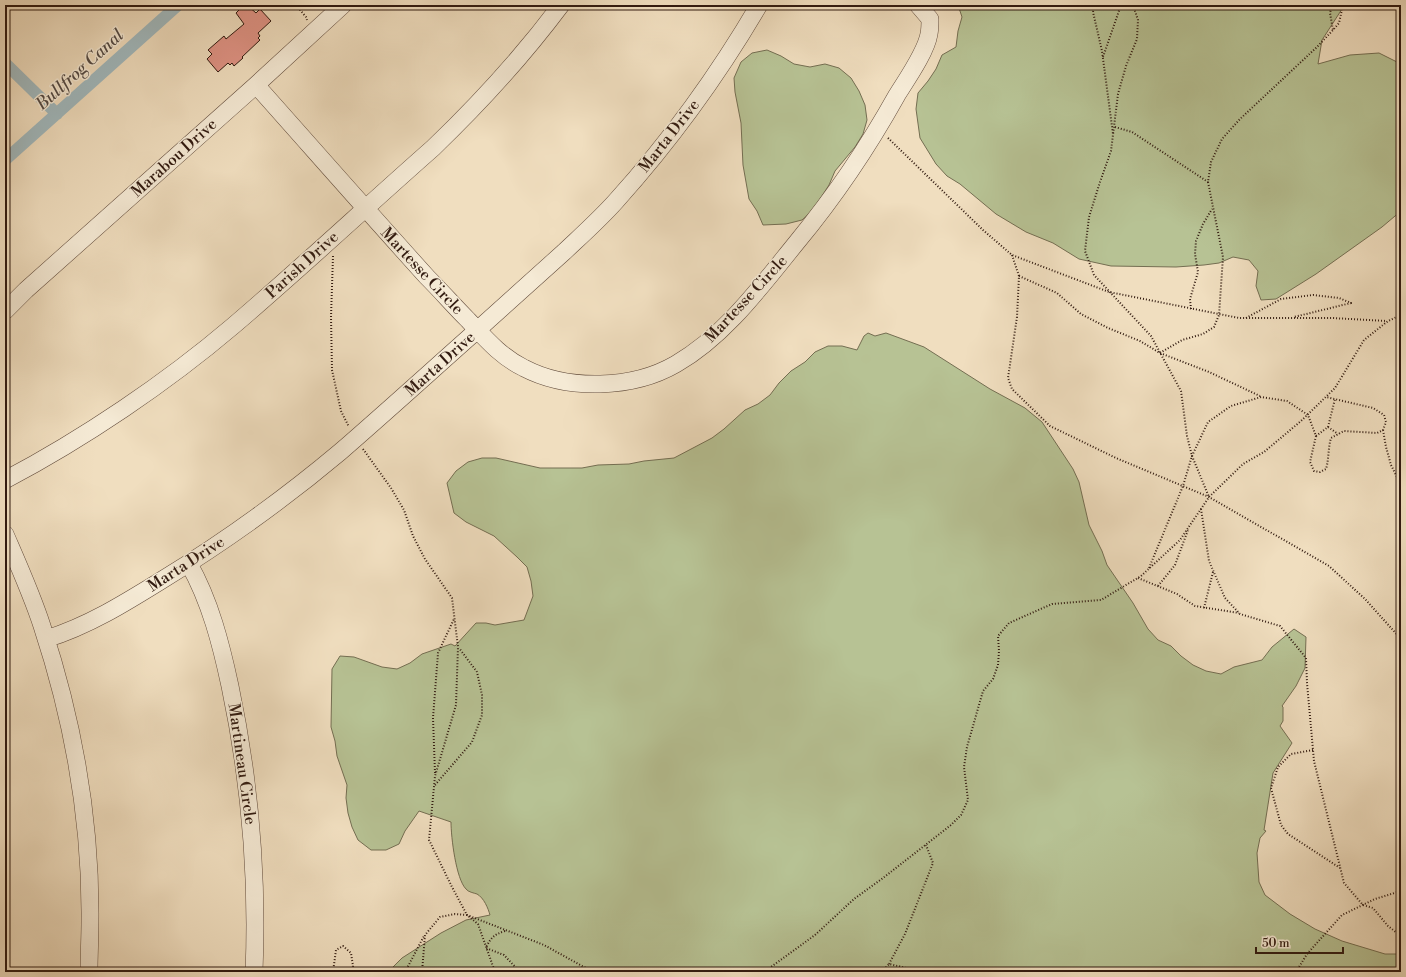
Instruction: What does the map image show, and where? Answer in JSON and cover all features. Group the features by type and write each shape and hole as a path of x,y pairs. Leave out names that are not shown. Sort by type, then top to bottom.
{"street":[{"name":"Marabou Drive","path":"5,311 26,290 256,85 343,5"},
{"name":"Parish Drive","path":"5,480 71,442 154,387 233,326 432,148 482,100 525,51 561,5"},
{"name":"Marta Drive","path":"46,639 90,622 129,600 189,564 282,498 355,438 477,330 572,245 615,203 651,161 701,95 727,58 759,5"},
{"name":"Martesse Circle","path":"256,85 365,208 500,353 511,361 535,374 560,381 595,384 625,382 646,378 665,370 677,364 707,343 753,296 808,229 859,159 923,51 929,36 930,20 918,5"},
{"path":"5,534 24,578 46,639 65,706 79,775 88,849 90,920 89,972"},
{"name":"Martineau Circle","path":"189,564 200,583 211,612 226,667 241,744 247,783 254,861 254,972"}],"path":[{"path":"1094,5 1093,12 1103,58 1113,137"},
{"path":"1103,58 1121,5"},
{"path":"1133,5 1138,20 1137,39 1126,66 1118,94 1111,151 1089,217 1085,251 1094,275 1151,336 1181,391 1187,436 1192,456 1209,497"},
{"path":"1332,5 1330,13 1333,30"},
{"path":"1160,352 1182,340 1203,334 1214,327 1220,315 1224,257 1208,182 1211,162 1222,139 1240,119 1317,47 1333,30 1339,23 1343,5"},
{"path":"1115,127 1132,132 1208,182"},
{"path":"878,129 983,230 1012,255 1110,292 1220,315 1245,318 1332,318 1388,321"},
{"path":"1191,309 1190,299 1198,272 1195,254 1196,241 1203,224 1213,208"},
{"path":"338,233 333,258 331,317 332,370 341,411 355,438 391,488 404,510 413,536 425,559 452,598 458,647 456,705 435,776"},
{"path":"1012,255 1019,276 1017,316 1008,378 1012,389 1050,426 1116,458 1209,497 1329,566 1365,599 1401,639"},
{"path":"1019,276 1057,293 1081,314 1108,328 1140,341 1160,352 1209,372 1261,397 1287,401 1308,415 1316,436 1310,462 1314,471 1320,472 1326,469 1329,459 1331,438 1344,431 1377,432 1383,430"},
{"path":"1245,318 1281,299 1313,295 1339,298 1351,303 1290,318"},
{"path":"764,972 815,935 854,899 884,878 962,815 968,800 964,767 967,747 983,691 994,678 998,665 998,636 1009,623 1052,604 1101,600 1138,578 1180,540 1209,497 1243,464 1264,452 1308,415 1335,388 1364,340 1388,321 1401,315"},
{"path":"1148,570 1183,486 1192,456 1208,422 1231,406 1261,397"},
{"path":"1326,397 1373,408 1384,415 1386,422 1383,430 1391,465 1398,479 1398,522 1401,540"},
{"path":"1316,436 1328,427 1335,398"},
{"path":"1328,427 1338,434"},
{"path":"1201,508 1209,562 1224,598 1240,614"},
{"path":"1158,586 1175,565 1190,525"},
{"path":"1204,608 1213,571"},
{"path":"1138,578 1177,594 1195,606 1240,614 1280,626 1306,658 1314,761 1344,883 1363,905 1373,908 1388,926 1401,936"},
{"path":"455,617 438,653 433,718 435,776 429,840 466,915 478,924 495,972"},
{"path":"434,786 472,742 482,715 482,695 478,672 458,647"},
{"path":"1313,750 1290,754 1278,768 1271,788 1281,826 1288,834 1340,868"},
{"path":"882,972 905,934 933,863 926,845"},
{"path":"1296,972 1307,954 1342,915 1375,899 1401,891"},
{"path":"404,972 425,935 440,917 455,914 466,915 544,945 593,972"},
{"path":"486,948 489,941 495,934 506,930"},
{"path":"422,972 425,935"},
{"path":"333,972 336,950 343,946 351,953 353,966 351,972"},
{"path":"486,948 504,955 520,972"},
{"path":"888,964 924,972"}],"green space":[{"path":"952,5 1355,5 1342,9 1322,40 1318,64 1350,55 1379,53 1401,64 1401,211 1382,227 1316,274 1276,299 1261,300 1256,286 1258,271 1249,260 1233,257 1219,263 1176,267 1111,266 1079,259 1053,243 1026,232 996,214 960,184 947,176 936,164 920,138 916,109 918,93 936,69 942,55 956,47 962,17 959,8"},
{"path":"767,50 794,64 810,67 825,64 839,68 851,78 859,91 865,105 867,120 863,134 855,147 835,171 829,185 813,210 802,220 786,224 763,225 757,211 749,199 743,165 741,123 734,78 741,62 752,53"},
{"path":"868,333 875,336 886,333 924,347 990,389 1025,408 1042,422 1073,469 1079,482 1089,525 1107,565 1133,603 1148,629 1158,640 1171,646 1193,665 1206,671 1221,674 1234,667 1262,660 1272,647 1294,629 1306,637 1305,668 1296,686 1282,706 1283,721 1280,726 1292,743 1273,773 1264,830 1266,831 1260,838 1257,853 1259,882 1265,895 1290,914 1315,929 1342,941 1385,954 1401,954 1401,972 388,972 402,958 441,933 466,920 490,915 482,898 467,890 462,884 455,857 451,822 419,811 405,831 399,844 386,850 371,850 358,840 348,813 346,798 347,785 337,756 331,727 332,669 340,656 354,657 382,667 397,669 410,663 422,654 451,644 455,646 476,623 495,625 524,620 533,596 527,567 494,536 466,522 454,513 447,483 456,471 468,462 482,458 496,458 540,468 582,468 598,465 629,464 674,458 712,438 745,410 758,404 770,395 791,371 805,362 815,352 828,346 842,346 857,350 864,336"}],"building":[{"path":"244,5 247,5 256,13 260,9 271,21 258,33 260,36 258,38 260,40 242,57 243,58 234,66 232,63 230,65 228,63 218,72 207,59 212,54 208,50 224,36 226,39 244,24 236,13"}],"waterway":[{"name":"Bullfrog Canal","path":"5,160 178,5"},
{"path":"5,63 57,114"}]}
